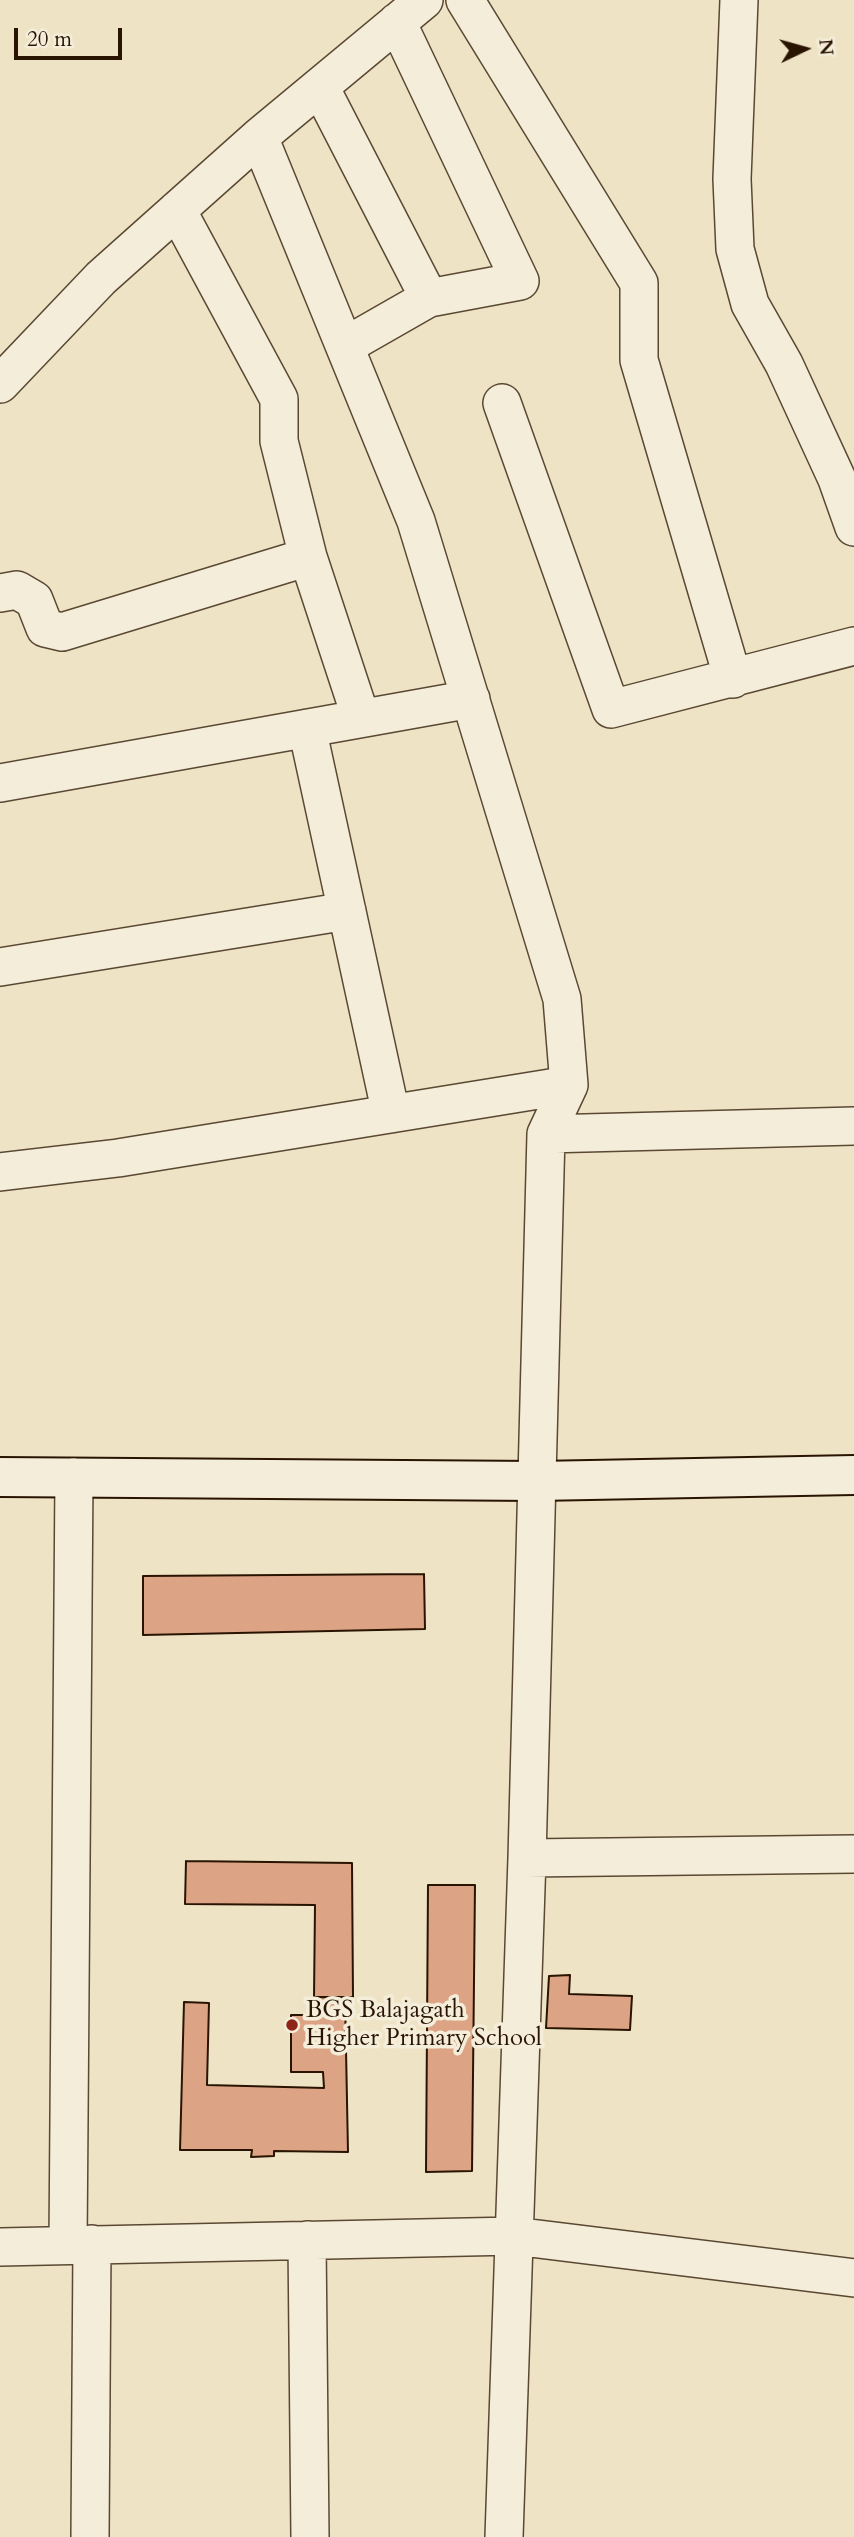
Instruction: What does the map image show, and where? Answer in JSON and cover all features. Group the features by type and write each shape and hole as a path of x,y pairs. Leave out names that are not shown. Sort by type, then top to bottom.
{"main road":[{"path":"0,1477 537,1481 854,1475"}],"street":[{"path":"465,0 639,283 639,359 733,679"},
{"path":"740,0 732,179 735,248 750,304 845,478 854,527"},
{"path":"0,384 102,278 259,137 410,11 520,281 429,298 345,346"},
{"path":"320,87 429,298"},
{"path":"259,137 416,521 562,999 569,1085 546,1134 527,1858 504,2537"},
{"path":"177,210 279,399 279,440 309,557 361,718"},
{"path":"502,403 611,709 854,646"},
{"path":"0,593 17,590 34,600 45,628 62,632 309,557"},
{"path":"0,783 471,699"},
{"path":"307,728 391,1114"},
{"path":"0,967 347,911"},
{"path":"0,1172 118,1158 569,1085"},
{"path":"546,1134 854,1126"},
{"path":"74,1478 80,2245 90,2537"},
{"path":"527,1858 854,1854"},
{"path":"0,2247 514,2236 854,2278"},
{"path":"307,2240 310,2537"}],"building":[{"path":"424,1574 425,1629 143,1635 143,1576"},
{"path":"186,1861 352,1863 353,1997 314,1997 315,1905 185,1904"},
{"path":"428,1885 475,1885 472,2171 426,2172"},
{"path":"570,1975 569,1994 632,1996 630,2030 546,2028 549,1976"},
{"path":"319,1997 345,1998 348,2152 274,2151 274,2156 251,2157 252,2150 180,2150 184,2002 209,2003 207,2085 324,2088 323,2072 291,2072 291,2015 321,2015"}],"place":[{"name":"BGS Balajagath Higher Primary School","path":"292,2025"}]}
